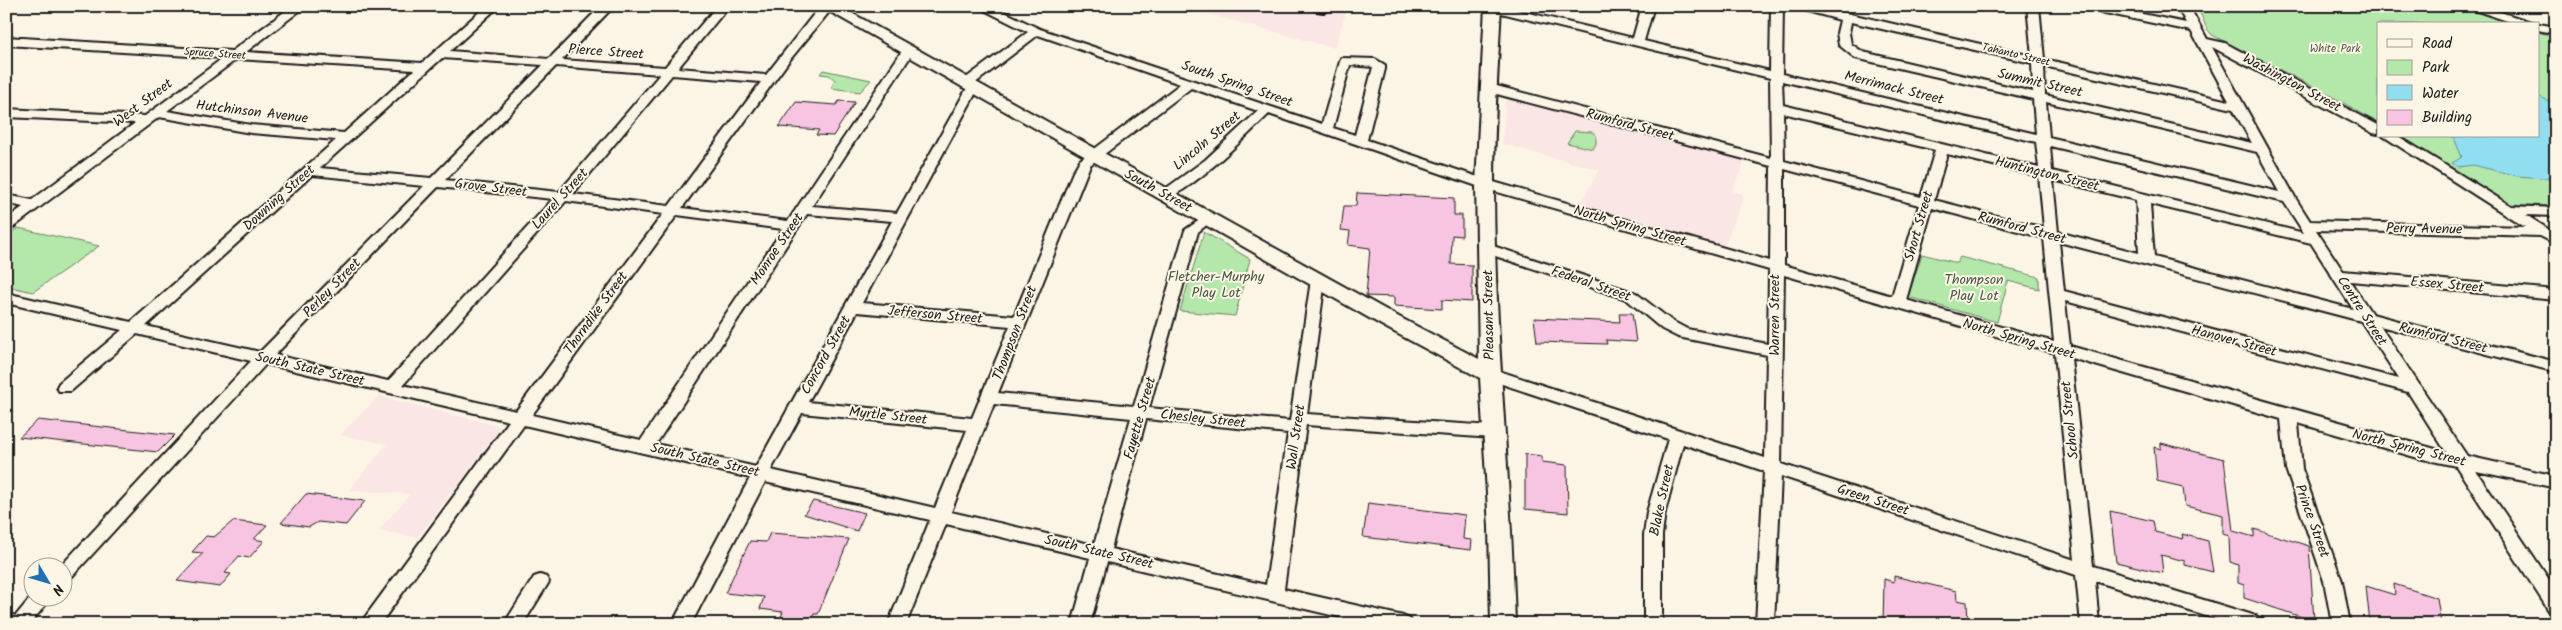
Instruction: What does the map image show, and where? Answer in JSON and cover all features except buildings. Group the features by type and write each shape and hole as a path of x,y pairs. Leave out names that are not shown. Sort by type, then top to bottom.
{"main road":[{"name":"South Street","path":"828,7 1207,219 1490,374"},
{"name":"Pleasant Street","path":"1492,7 1485,184 1490,374 1501,527 1503,624"},
{"path":"6,623 10,624"}],"street":[{"name":"West Street","path":"6,226 232,55 300,6"},
{"name":"Downing Street","path":"65,387 134,328 493,6"},
{"name":"Perley Street","path":"72,565 263,358 608,6"},
{"name":"Laurel Street","path":"391,388 562,198 723,6"},
{"name":"South Spring Street","path":"982,6 1036,31 1485,184"},
{"path":"1303,6 1323,8 1334,6"},
{"path":"1638,42 1648,6"},
{"name":"Warren Street","path":"1765,624 1773,466 1778,164 1777,6"},
{"name":"Tahanto Street","path":"1796,6 2037,59 2236,106"},
{"name":"School Street","path":"2033,6 2039,98 2057,294 2090,624"},
{"path":"2086,6 2195,28"},
{"name":"Centre Street","path":"2183,6 2236,106 2289,199 2556,606"},
{"path":"2469,6 2522,22"},
{"name":"Thorndike Street","path":"369,624 810,25 828,7"},
{"name":"Merrimack Street","path":"1492,7 2289,199"},
{"name":"Summit Street","path":"1846,16 1843,33 1845,45 1859,55 2260,149"},
{"path":"2540,27 2556,31"},
{"name":"Concord Street","path":"681,624 797,406 901,218 969,85 1036,31"},
{"name":"Spruce Street","path":"6,41 425,66"},
{"name":"Washington Street","path":"2203,42 2221,46 2377,129"},
{"name":"Monroe Street","path":"646,446 908,51"},
{"name":"Pierce Street","path":"439,54 770,79"},
{"path":"1326,130 1345,61 1362,61 1379,65 1360,142"},
{"name":"Thompson Street","path":"896,624 990,398 1084,163 1189,83"},
{"name":"Rumford Street","path":"1489,88 2556,367"},
{"name":"Huntington Street","path":"1778,108 2316,240"},
{"name":"Lincoln Street","path":"1166,195 1210,164 1266,110"},
{"name":"Hutchinson Avenue","path":"6,113 150,117 251,129 347,137"},
{"path":"2392,138 2556,240"},
{"name":"Short Street","path":"1897,304 1942,148"},
{"name":"Grove Street","path":"309,171 436,182 792,226"},
{"name":"North Spring Street","path":"1485,184 2289,416 2461,462 2556,482"},
{"path":"2143,198 2147,260"},
{"path":"6,199 34,205"},
{"path":"804,209 901,218"},
{"path":"2506,210 2556,212"},
{"name":"Fayette Street","path":"1082,624 1192,230 1207,219"},
{"name":"Perry Avenue","path":"2306,225 2542,232"},
{"name":"Federal Street","path":"1488,249 1631,296 1667,325 1683,333 1774,351"},
{"name":"Essex Street","path":"2338,275 2556,295"},
{"name":"Wall Street","path":"1274,593 1318,280"},
{"name":"Hanover Street","path":"2057,294 2412,388"},
{"name":"South State Street","path":"6,298 1403,624"},
{"name":"Jefferson Street","path":"852,307 1019,322"},
{"name":"Green Street","path":"1490,374 2084,570 2255,624"},
{"name":"Chesley Street","path":"990,398 1141,413 1298,423 1493,432"},
{"name":"Myrtle Street","path":"797,406 978,425"},
{"name":"Prince Street","path":"2289,416 2298,485 2333,581 2341,624"},
{"name":"Blake Street","path":"1653,624 1653,535 1656,512 1676,436"},
{"path":"513,624 540,582"},
{"path":"18,624 33,608"}],"shaded area":[{"path":"1179,6 1348,6 1334,48"},
{"path":"1506,97 1745,161 1732,191 1742,194 1743,198 1724,246 1580,204 1599,170 1502,144"},
{"path":"379,396 501,427 418,537 378,531 410,494 349,490 387,444 340,435"}],"green space":[{"name":"White Park","path":"2197,6 2456,6 2508,22 2377,22 2377,122 2337,99 2212,35 2207,29"},
{"path":"2540,33 2556,37 2556,206 2507,204 2403,138 2540,138"},
{"path":"823,70 871,80 860,92 831,88 835,80 829,75 820,74"},
{"path":"1575,131 1592,132 1596,135 1596,144 1593,149 1567,143"},
{"path":"18,228 99,246 33,292 6,286 6,237"},
{"name":"Fletcher-Murphy Play Lot","path":"1204,232 1250,259 1235,316 1180,311"},
{"name":"Thompson Play Lot","path":"1922,254 1957,263 1960,257 2039,277 2039,289 2008,281 1997,322 1908,297"}],"water":[{"path":"2540,97 2551,102 2556,111 2556,179 2517,176 2473,165 2458,167 2452,163 2462,157 2454,138 2540,138"}]}
